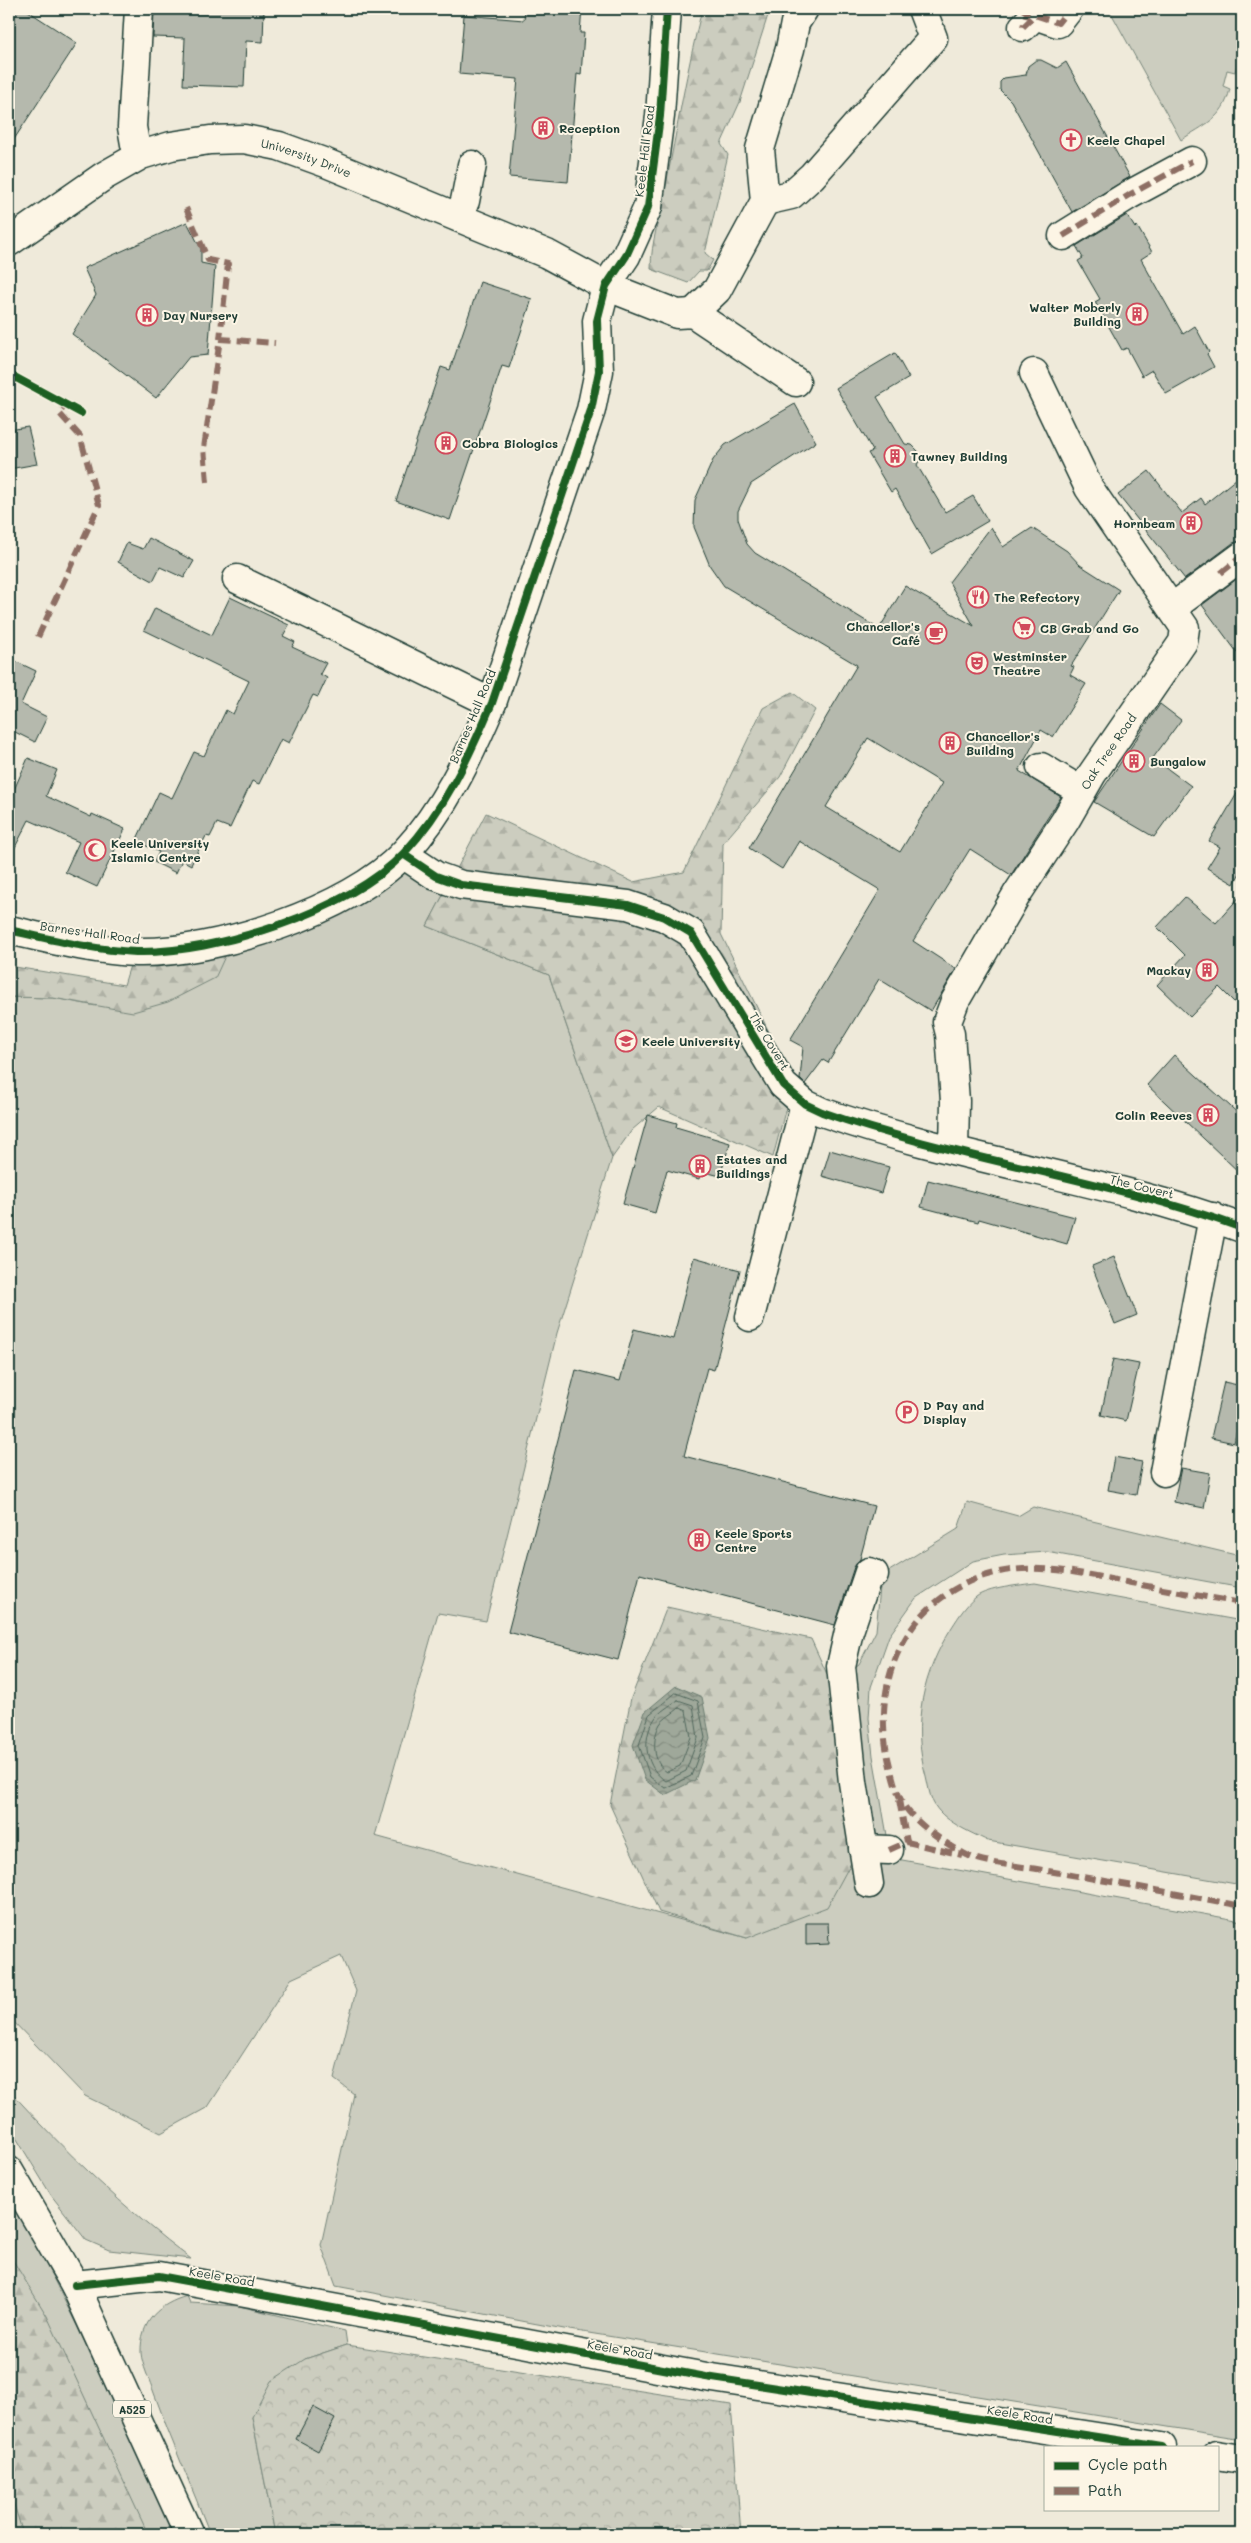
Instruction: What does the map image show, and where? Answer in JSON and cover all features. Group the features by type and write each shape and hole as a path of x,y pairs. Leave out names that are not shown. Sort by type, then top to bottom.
{"street":[{"path":"139,9 132,126 135,144 141,155"},
{"name":"Keele Hall Road","path":"606,286 626,256 648,207 660,116 667,9"},
{"path":"796,382 693,313 717,290 765,201 760,149 790,49 795,23 804,9"},
{"path":"765,201 791,195 812,176 933,38 922,9"},
{"path":"1022,9 1027,12 1024,27 1036,15 1058,23 1069,9"},
{"name":"University Drive","path":"9,242 104,176 141,155 171,146 210,140 244,139 279,146 326,163 547,254 606,286 677,314 693,313"},
{"path":"1063,236 1129,195 1192,161"},
{"path":"458,217 465,201 472,165"},
{"name":"Barnes Hall Road","path":"9,930 89,946 134,952 158,952 232,941 280,925 339,899 373,880 403,854 447,796 472,750 492,703 591,410 599,371 597,321 606,286"},
{"name":"Oak Tree Road","path":"954,1150 955,1101 950,1034 947,1022 955,1001 1017,894 1065,821 1081,791 1183,642 1185,628 1089,488 1034,373"},
{"path":"1172,608 1242,556"},
{"path":"237,579 492,703"},
{"path":"1041,767 1081,791"},
{"name":"The Covert","path":"403,854 436,876 461,885 628,904 664,917 691,933 783,1085 805,1104 837,1117 954,1150 1213,1217 1242,1228"},
{"path":"750,1317 805,1104"},
{"path":"1164,1472 1213,1217"},
{"path":"869,1884 876,1850 853,1782 840,1666 870,1572 874,1574"},
{"name":"A525","path":"9,2171 75,2285 189,2534"},
{"name":"Keele Road","path":"75,2285 159,2276 706,2377 1155,2446"},
{"path":"1218,2455 1242,2459"}],"green space":[{"path":"702,9 770,9 740,102 721,144 728,155 705,253 713,260 707,271 699,271 688,283 651,269 651,259"},
{"path":"1109,9 1237,9 1241,15 1244,31 1241,48 1235,72 1227,70 1223,86 1230,89 1227,99 1212,120 1181,140"},
{"path":"792,692 815,710 780,777 723,843 721,934 793,1081 773,1157 659,1107 632,1130 612,1158 549,975 427,926 486,813 633,882 684,872 763,708"},
{"path":"403,854 450,882 427,926 549,975 612,1158 557,1333 486,1621 438,1613 375,1836 747,1938 831,1683 859,1664 876,1631 881,1576 958,1529 967,1502 1018,1516 1033,1507 1236,1555 1242,1548 1242,1588 1047,1552 1004,1555 973,1561 916,1598 889,1636 871,1687 869,1718 873,1756 891,1858 1242,1921 1242,2439 564,2329 336,2286 321,2245 354,2094 334,2079 356,1991 341,1956 291,1979 208,2107 161,2133 85,2096 9,2017 9,997 53,998 96,1006 232,941"},
{"path":"232,941 215,978 168,1002 133,1012 53,998 9,997 9,966 124,985 134,952"},
{"path":"1035,1583 1242,1621 1242,1885 988,1841 957,1825 937,1809 930,1792 922,1757 920,1737 922,1699 934,1662 957,1619 976,1597 996,1589"},
{"path":"667,1607 811,1639 831,1683 859,1848 827,1907 747,1938 659,1912 610,1805 631,1698"},
{"path":"9,2090 96,2179 142,2220 191,2259 109,2250 86,2240 51,2195 9,2126"},
{"path":"9,2195 74,2320 174,2534 9,2534"},
{"path":"9,2254 47,2316 148,2534 23,2534 9,2488"},
{"path":"187,2296 190,2303 239,2306 345,2331 347,2345 305,2359 252,2417 275,2534 210,2534 146,2373 141,2353 144,2332 148,2323 160,2309 177,2299"},
{"path":"347,2345 731,2405 741,2534 275,2534 252,2417 271,2381 305,2359"}],"water":[{"path":"676,1686 702,1697 710,1738 695,1780 665,1795 645,1780 633,1745 645,1712"}],"building":[{"path":"18,9 25,9 77,43 9,147 9,23"},
{"path":"154,9 264,9 263,42 246,41 244,87 183,85 185,38 153,37"},
{"name":"Reception","path":"525,9 582,9 580,33 584,33 581,75 577,74 568,182 509,177 518,79 459,74 464,15 524,20"},
{"name":"Keele Chapel","path":"1036,60 1041,60 1057,68 1066,62 1130,177 1072,212 1011,101 1000,90 1000,82 1004,78 1026,75 1028,66"},
{"name":"Walter Moberly Building","path":"1127,215 1135,228 1137,226 1152,252 1141,259 1183,334 1195,326 1209,352 1207,354 1214,367 1166,394 1152,370 1142,376 1127,348 1122,350 1095,302 1100,299 1078,261 1083,258 1076,246"},
{"name":"Day Nursery","path":"187,222 201,249 201,263 215,266 208,355 189,357 156,398 72,334 96,295 84,268"},
{"name":"Cobra Biologics","path":"480,282 532,299 509,368 502,366 450,520 396,501 441,367 450,370"},
{"name":"Tawney Building","path":"895,353 909,378 877,397 905,444 912,445 918,451 920,459 917,465 945,512 973,496 988,521 932,554 895,489 891,492 868,453 873,451 836,388"},
{"name":"Chancellor's Building","path":"795,404 816,442 751,484 738,511 738,519 747,544 755,553 879,629 905,586 974,626 949,582 991,527 1003,547 1032,528 1067,551 1080,565 1119,590 1071,666 1074,667 1070,675 1086,684 1053,737 1041,730 1019,771 1061,797 1011,875 970,849 913,941 956,969 931,1011 879,979 828,1063 823,1060 805,1084 800,1079 803,1047 790,1040 880,890 799,841 782,869 749,848 857,665 724,586 710,566 694,527 695,500 713,460 725,445","holes":["868,738 942,783 900,852 826,807"]},
{"path":"28,427 37,464 9,469 9,430"},
{"name":"Hornbeam","path":"1149,471 1182,513 1201,498 1205,504 1242,474 1242,541 1233,543 1185,579 1118,495"},
{"path":"149,538 194,561 184,578 160,567 153,581 118,562 127,543 143,549"},
{"path":"1242,575 1242,659 1202,605"},
{"path":"230,597 289,625 283,636 295,642 292,647 326,663 320,674 327,678 318,697 313,695 289,743 281,739 259,784 252,781 230,828 217,823 210,837 206,836 191,865 182,860 176,873 154,862 159,852 136,841 159,792 172,798 194,752 204,756 226,710 233,714 249,681 144,630 155,608 212,635"},
{"path":"9,658 36,671 21,704 47,717 35,742 9,729"},
{"path":"1160,704 1181,720 1153,758 1191,786 1154,837 1094,802"},
{"path":"28,758 57,770 46,796 91,817 92,814 125,829 97,887 65,872 79,842 29,820 9,859 9,801"},
{"path":"1242,785 1242,869 1234,884 1207,868 1220,847 1209,841"},
{"name":"Mackay","path":"1242,894 1242,1010 1219,987 1190,1017 1157,985 1185,955 1157,927 1185,897 1216,923"},
{"name":"Colin Reeves","path":"1174,1055 1242,1117 1242,1175 1147,1085"},
{"name":"Estates and Buildings","path":"648,1115 677,1123 676,1127 730,1143 720,1176 701,1171 699,1179 667,1170 655,1213 623,1204"},
{"path":"830,1150 889,1167 881,1193 822,1176"},
{"path":"928,1180 1075,1217 1067,1244 979,1219 978,1222 921,1207"},
{"name":"Keele Sports Centre","path":"694,1257 740,1270 714,1370 707,1368 684,1456 874,1506 860,1559 854,1567 835,1625 640,1574 618,1660 508,1632 576,1370 620,1381 634,1329 673,1339"},
{"path":"1114,1257 1137,1315 1115,1324 1092,1266"},
{"path":"1113,1359 1139,1364 1126,1421 1101,1415"},
{"path":"1224,1382 1242,1386 1242,1407 1234,1443 1211,1438"},
{"path":"1114,1457 1142,1462 1136,1495 1108,1490"},
{"path":"1181,1468 1210,1473 1204,1508 1174,1502"},
{"path":"806,1923 828,1923 829,1944 806,1945"},
{"path":"313,2407 335,2419 318,2451 296,2439"}],"marked path":[{"path":"1022,9 1027,12 1023,27"},
{"path":"1023,27 1035,15 1058,23 1069,9"},
{"path":"1063,236 1129,195 1192,161"},
{"path":"186,208 208,260 228,264 220,339"},
{"path":"207,482 204,448 220,339 275,343"},
{"path":"38,637 99,505 80,436 59,413 66,405"},
{"path":"1221,573 1242,556"},
{"path":"1242,1603 1058,1570 1021,1569 1002,1571 984,1576 956,1588 933,1605 914,1626 899,1650 890,1676 885,1704 884,1733 894,1782 898,1795 905,1807 928,1830 973,1858 1242,1906"},
{"path":"899,1800 907,1842"},
{"path":"889,1850 907,1842 962,1855"}],"cycle path":[{"path":"9,930 88,947 136,952 168,951 204,946 241,937 279,925 316,910 350,893 380,874 404,853 432,819 465,763 492,703 591,410 599,371 597,321 606,286 626,256 648,207 660,116 667,9"},
{"path":"9,374 81,413"},
{"path":"403,854 436,876 461,885 628,905 664,917 691,933 783,1085 805,1104 822,1112 926,1143 1138,1196 1242,1228"},
{"path":"75,2285 159,2276 706,2377 1155,2446"}],"place":[{"name":"Reception","path":"543,128"},
{"name":"Keele Chapel","path":"1071,140"},
{"name":"Walter Moberly Building","path":"1137,314"},
{"name":"Day Nursery","path":"147,315"},
{"name":"Cobra Biologics","path":"446,443"},
{"name":"Tawney Building","path":"895,456"},
{"name":"Hornbeam","path":"1191,523"},
{"name":"The Refectory","path":"978,597"},
{"name":"CB Grab and Go","path":"1024,628"},
{"name":"Chancellor's Café","path":"936,633"},
{"name":"Westminster Theatre","path":"977,663"},
{"name":"Chancellor's Building","path":"950,743"},
{"name":"Bungalow","path":"1134,761"},
{"name":"Keele University Islamic Centre","path":"95,850"},
{"name":"Mackay","path":"1207,970"},
{"name":"Keele University","path":"626,1041"},
{"name":"Colin Reeves","path":"1208,1115"},
{"name":"Estates and Buildings","path":"700,1166"},
{"name":"D Pay and Display","path":"907,1412"},
{"name":"Keele Sports Centre","path":"699,1540"}]}
